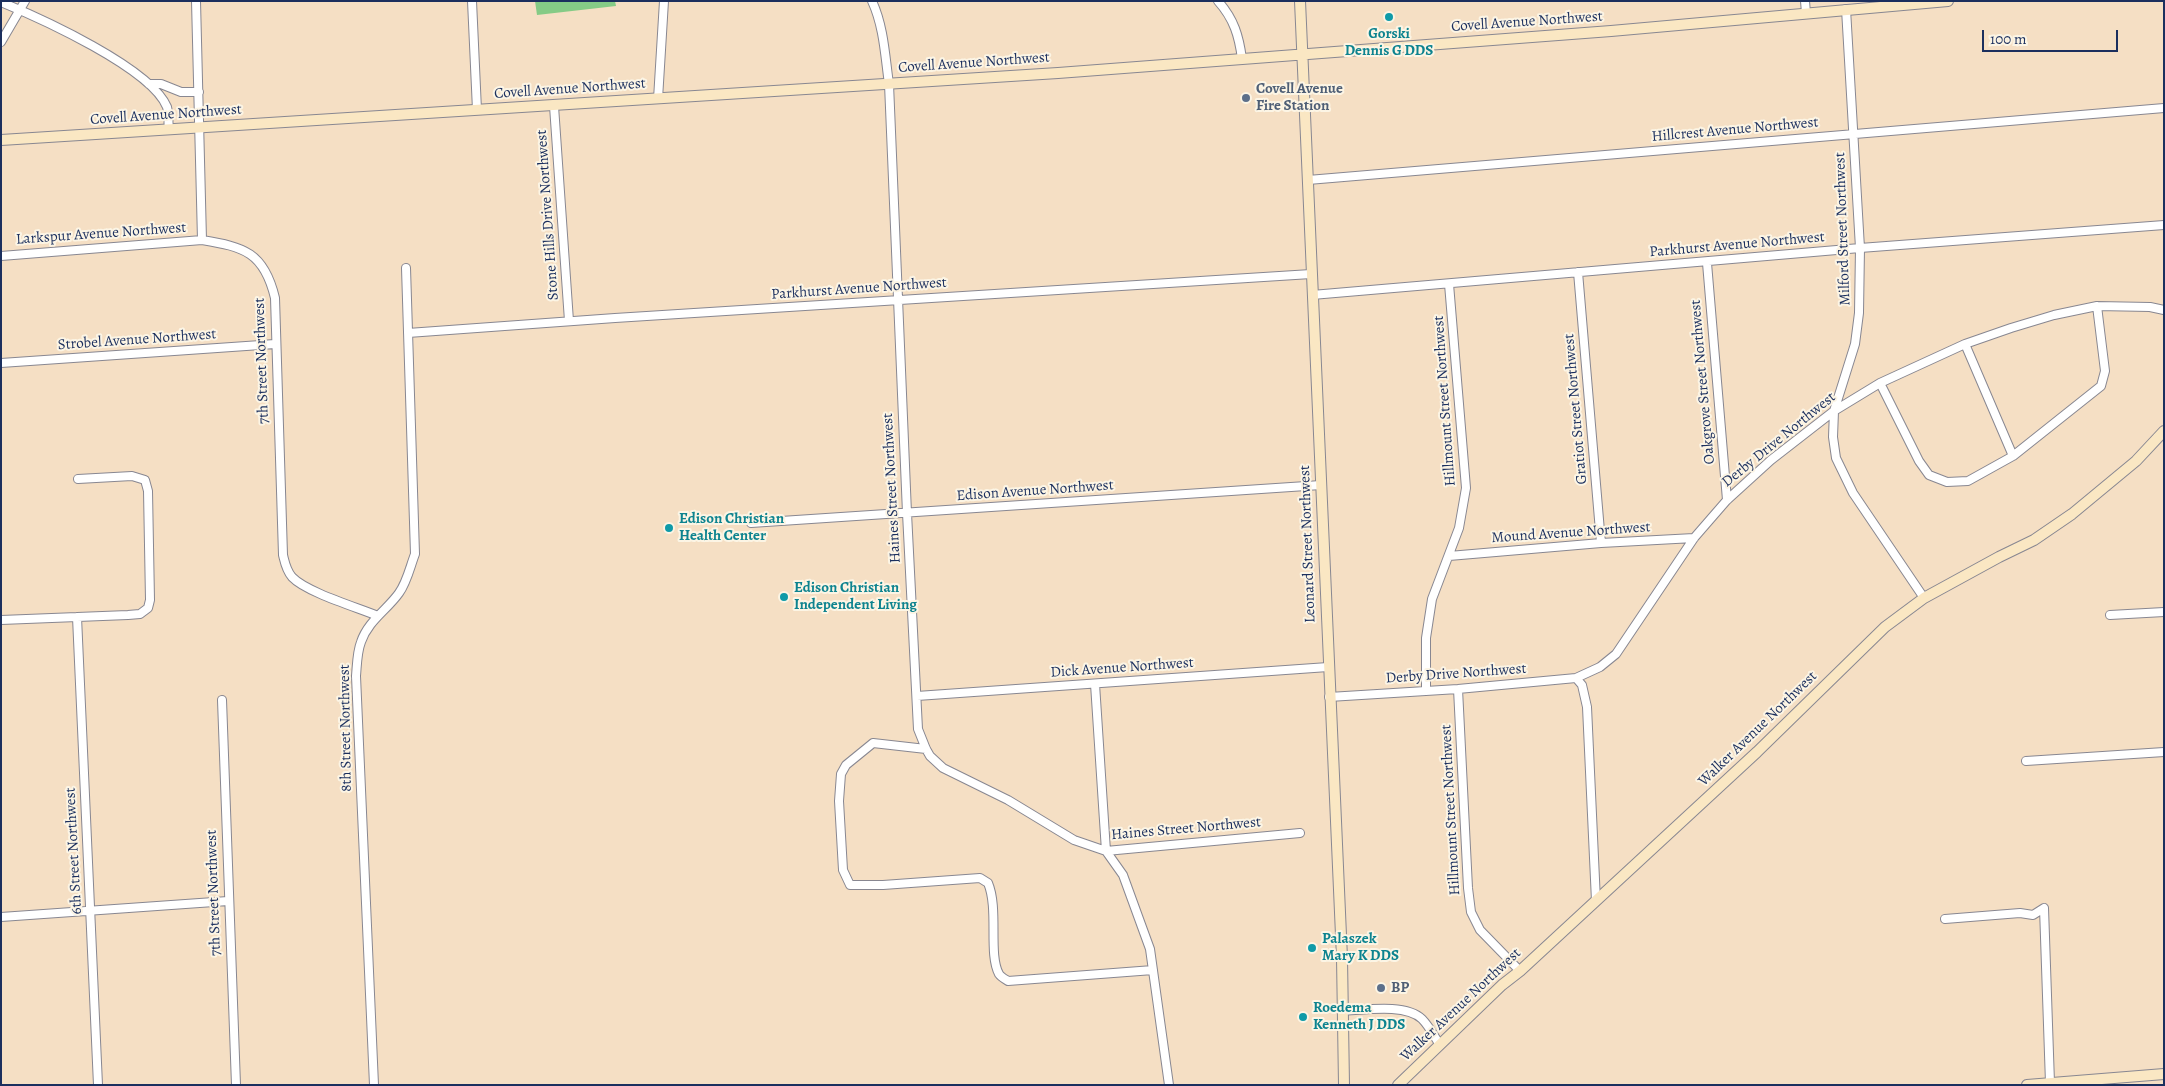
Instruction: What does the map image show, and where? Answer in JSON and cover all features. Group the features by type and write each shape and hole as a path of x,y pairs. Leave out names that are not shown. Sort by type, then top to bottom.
{"main road":[{"name":"Leonard Street Northwest","path":"1300,1 1343,1011 1344,1085"},
{"name":"Covell Avenue Northwest","path":"1,140 554,106 1242,59 1611,31 1948,1"},
{"name":"Walker Avenue Northwest","path":"1398,1085 1502,985 1520,971 1757,752 1885,627 1924,598 1999,556 2034,540 2072,514 2136,461 2164,431"},
{"path":"2027,1085 2164,1074"}],"street":[{"path":"1,42 25,1"},
{"path":"196,1 202,240"},
{"path":"472,1 477,110"},
{"path":"658,99 664,1"},
{"name":"Haines Street Northwest","path":"872,1 884,43 889,84 906,513 918,730 926,749 930,756 943,768 1008,800 1074,840 1106,851 1300,833"},
{"path":"1218,1 1234,23 1239,36 1242,59"},
{"path":"1805,1 1806,13"},
{"path":"1,2 20,9 78,38 149,84 166,107 169,130"},
{"name":"Milford Street Northwest","path":"1846,9 1860,248 1859,313 1855,344 1834,411 1833,437 1836,458 1853,493 1924,598"},
{"path":"149,84 161,84 181,92 199,92"},
{"name":"Stone Hills Drive Northwest","path":"554,106 569,322"},
{"name":"Hillcrest Avenue Northwest","path":"1308,180 2164,108"},
{"name":"Parkhurst Avenue Northwest","path":"1312,295 1860,248 2164,225"},
{"name":"Larkspur Avenue Northwest","path":"1,256 202,240"},
{"name":"7th Street Northwest","path":"202,240 233,245 251,254 263,267 271,281 274,298 283,555 286,567 290,575 300,585 378,616"},
{"name":"Oakgrove Street Northwest","path":"1706,262 1727,500"},
{"name":"8th Street Northwest","path":"374,1085 356,676 360,643 378,616 398,594 408,576 415,554 406,268"},
{"name":"Gratiot Street Northwest","path":"1578,272 1601,543"},
{"name":"Parkhurst Avenue Northwest","path":"408,333 1311,274"},
{"name":"Hillmount Street Northwest","path":"1426,690 1426,638 1432,599 1459,528 1466,488 1449,284"},
{"path":"1880,383 1919,461 1929,475 1947,482 1968,481 2012,456 2100,386 2105,371 2098,306"},
{"name":"Derby Drive Northwest","path":"1329,697 1458,689 1576,678 1600,668 1616,654 1694,538 1727,500 1777,455 1834,411 1880,383 1965,344 2054,315 2098,306 2150,307 2164,310"},
{"name":"Strobel Avenue Northwest","path":"1,363 275,344"},
{"path":"1965,344 2012,456"},
{"path":"1,620 140,614 148,608 150,600 148,491 145,480 132,476 78,479"},
{"name":"Edison Avenue Northwest","path":"751,523 1321,485"},
{"name":"Mound Avenue Northwest","path":"1449,556 1601,543 1694,538"},
{"path":"2110,615 2164,612"},
{"name":"6th Street Northwest","path":"77,617 98,1085"},
{"name":"Dick Avenue Northwest","path":"917,696 1328,667"},
{"path":"1576,678 1582,686 1587,707 1596,901"},
{"path":"1095,684 1106,851 1123,875 1150,949 1169,1085"},
{"name":"Hillmount Street Northwest","path":"1458,689 1468,888 1471,912 1480,930 1520,971"},
{"name":"7th Street Northwest","path":"222,700 236,1085"},
{"path":"926,749 873,743 846,765 841,774 839,802 843,870 850,885 883,885 980,878 988,882 992,892 994,911 996,967 1000,976 1008,981 1153,970"},
{"path":"2026,761 2164,752"},
{"path":"1,918 228,901"},
{"path":"1945,919 2020,913 2033,915 2044,908 2050,1083"},
{"path":"1343,1011 1380,1009 1411,1012 1422,1019 1440,1045"}],"green space":[{"path":"535,1 615,1 616,6 537,15"}],"place":[{"name":"Gorski Dennis G DDS","path":"1389,17"},
{"name":"Covell Avenue Fire Station","path":"1246,98"},
{"name":"Edison Christian Health Center","path":"669,528"},
{"name":"Edison Christian Independent Living","path":"784,597"},
{"name":"Palaszek Mary K DDS","path":"1312,948"},
{"name":"BP","path":"1381,988"},
{"name":"Roedema Kenneth J DDS","path":"1303,1017"}]}
